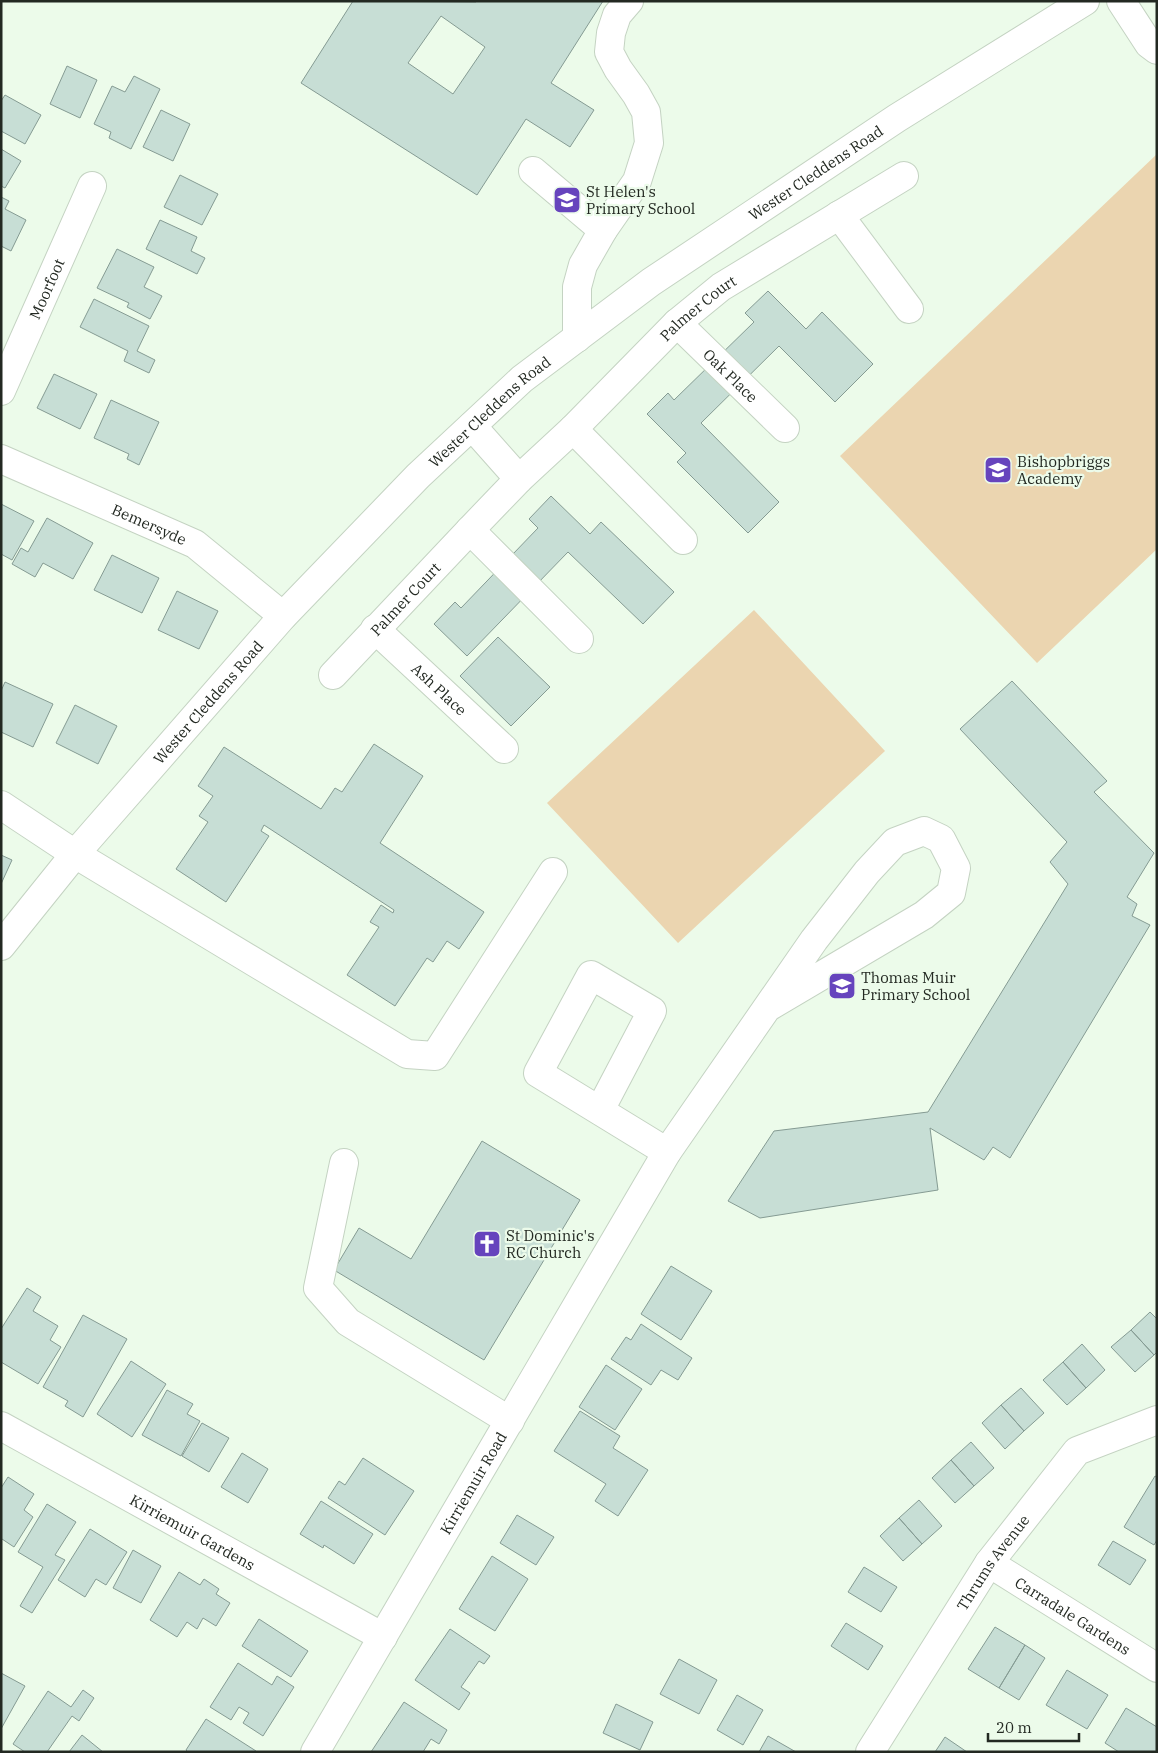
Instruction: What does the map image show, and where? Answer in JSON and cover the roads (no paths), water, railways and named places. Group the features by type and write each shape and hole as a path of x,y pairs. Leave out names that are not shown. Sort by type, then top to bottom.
{"street":[{"path":"577,338 577,287 583,265 603,230 638,181 649,143 646,112 609,52 611,33 618,15 629,1"},
{"name":"Wester Cleddens Road","path":"1,946 75,854 283,616 418,476 522,379 651,282 897,118 1085,1"},
{"path":"1120,1 1149,44 1157,50"},
{"path":"533,171 603,230"},
{"name":"Palmer Court","path":"333,675 470,530 573,429 677,322 721,287 904,176"},
{"name":"Moorfoot","path":"1,391 92,186"},
{"path":"838,215 909,309"},
{"name":"Oak Place","path":"677,322 785,428"},
{"path":"472,426 520,479"},
{"path":"573,429 683,540"},
{"name":"Bemersyde","path":"1,459 195,544 283,616"},
{"path":"470,530 579,639"},
{"name":"Ash Place","path":"375,629 504,749"},
{"path":"1,805 75,854 407,1054 435,1056 553,872"},
{"name":"Kirriemuir Road","path":"315,1752 667,1152 814,940 867,872 895,842 924,831 941,839 956,868 951,893 924,915 770,1006"},
{"path":"600,1110 652,1011 591,975 538,1073 667,1152"},
{"path":"344,1163 318,1288 348,1322 510,1421"},
{"name":"Thrums Avenue","path":"870,1752 989,1563 1077,1451 1157,1420"},
{"name":"Kirriemuir Gardens","path":"1,1426 383,1637"},
{"name":"Carradale Gardens","path":"989,1563 1157,1668"}],"place":[{"name":"St Helen's Primary School","path":"567,200"},
{"name":"Bishopbriggs Academy","path":"998,470"},
{"name":"Thomas Muir Primary School","path":"842,986"},
{"name":"St Dominic's RC Church","path":"487,1244"}]}
